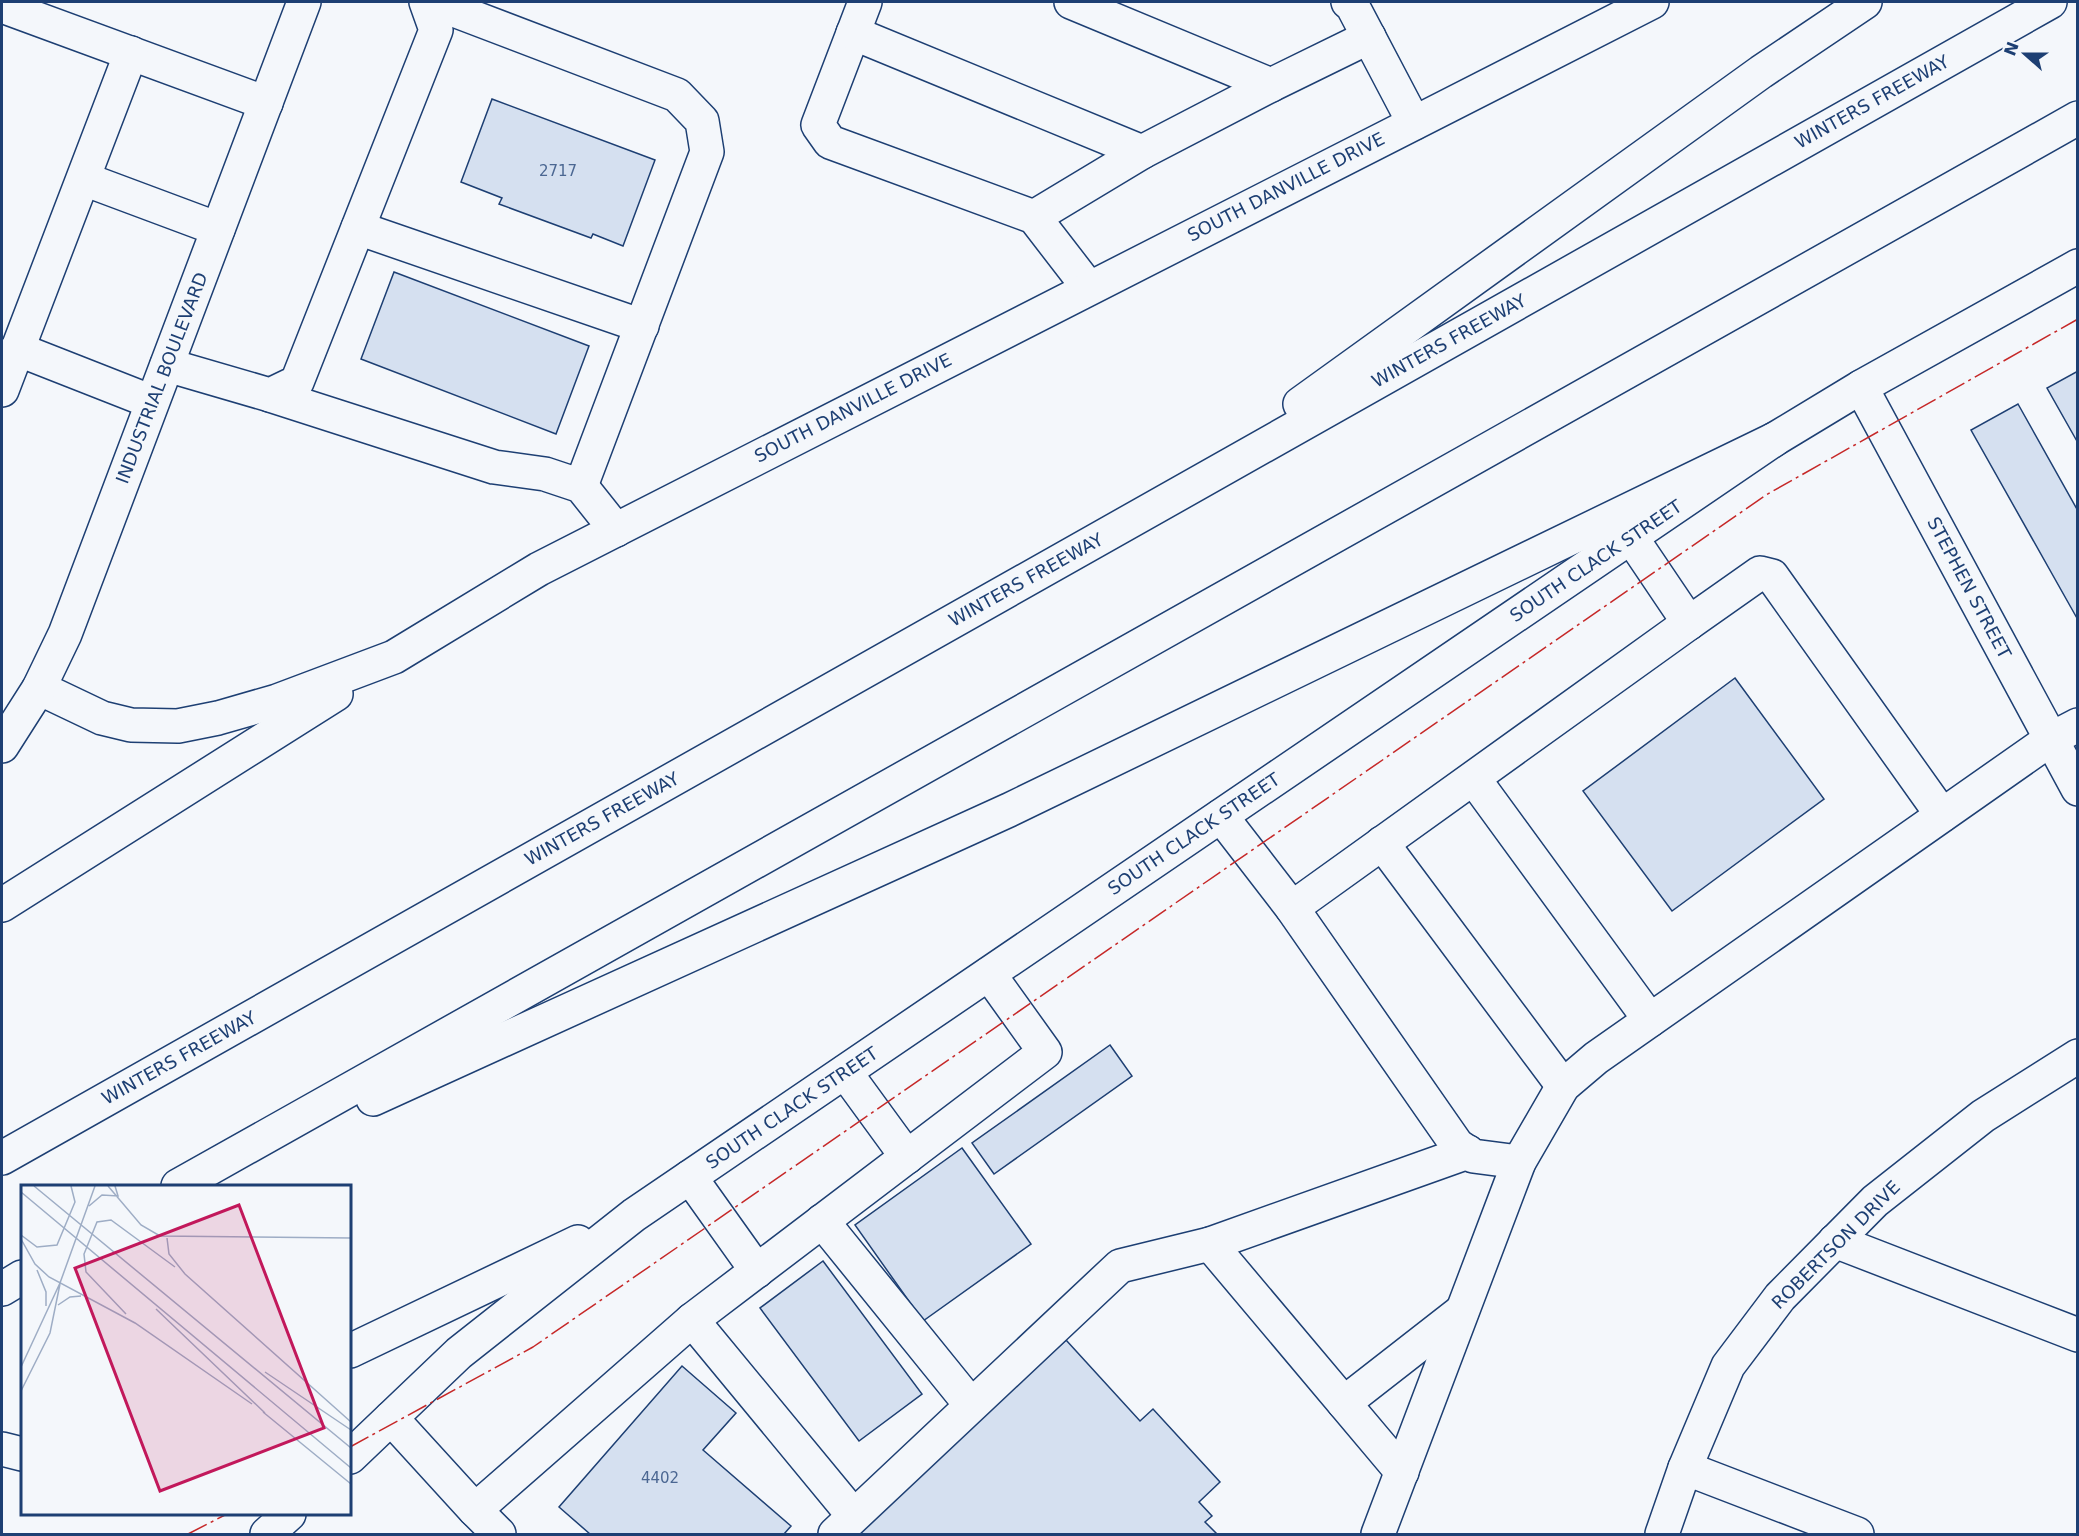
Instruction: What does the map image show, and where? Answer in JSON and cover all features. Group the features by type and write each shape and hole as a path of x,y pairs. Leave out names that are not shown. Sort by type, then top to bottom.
{"main road":[{"name":"INDUSTRIAL BOULEVARD","path":"2,746 39,688 65,634 304,2"},
{"path":"270,395 297,382 435,30 426,2"},
{"path":"433,2 677,95 702,121 707,152 581,486"},
{"path":"865,2 818,124 830,142 1034,217 1088,287"},
{"path":"1071,2 1271,85"},
{"path":"1348,2 1352,5 1414,123"},
{"name":"SOUTH DANVILLE DRIVE","path":"39,688 102,718 131,725 178,726 218,718 277,701 394,657 539,569 1088,287 1652,2"},
{"path":"1166,501 1761,72 1865,2"},
{"name":"WINTERS FREEWAY","path":"2,1158 2050,2"},
{"path":"2,6 266,103"},
{"path":"853,33 1142,152"},
{"path":"1034,217 1142,152 1271,85 1369,38"},
{"path":"2,390 131,53"},
{"path":"181,1185 2078,118"},
{"path":"84,179 218,229"},
{"path":"358,228 642,326"},
{"name":"SOUTH CLACK STREET","path":"351,1456 459,1353 634,1215 1775,439 1861,387 2078,266"},
{"path":"17,349 152,402"},
{"path":"167,365 270,395 494,467 545,474 581,486 616,530"},
{"name":"STEPHEN STREET","path":"1861,387 2064,732 2078,789"},
{"path":"181,1185 1009,810 1775,439"},
{"path":"1631,537 1689,623"},
{"path":"1292,908 1760,573 1772,576 1942,815"},
{"path":"2,905 394,657"},
{"path":"1378,1534 1519,1162 1563,1086 1596,1058 2064,732"},
{"path":"1474,779 1650,1020"},
{"path":"1221,816 1292,908 1457,1145 1473,1156 1519,1162"},
{"path":"1382,843 1563,1086"},
{"path":"474,1510 692,1320 1045,1052 989,974"},
{"name":"ROBERTSON DRIVE","path":"1662,1534 1685,1468 1728,1366 1779,1297 1875,1201 1983,1116 2078,1056"},
{"path":"845,1072 907,1156"},
{"path":"692,1320 844,1525 1120,1266 1210,1244 1468,1152"},
{"path":"690,1177 757,1271"},
{"path":"351,1352 634,1215"},
{"path":"822,1221 971,1405"},
{"path":"1835,1241 2078,1335"},
{"path":"1210,1244 1402,1472"},
{"path":"2,1289 21,1278"},
{"path":"1344,1402 1462,1311"},
{"path":"391,1418 474,1510 499,1534"},
{"path":"2,1449 21,1454"},
{"path":"1685,1468 1857,1534"},
{"path":"267,1534 289,1515"}],"building":[{"path":"492,99 655,160 623,246 593,234 591,238 499,204 502,198 461,182"},
{"path":"394,272 589,346 556,434 361,359"},
{"path":"2078,371 2078,443 2047,388"},
{"path":"2018,404 2078,511 2078,620 1971,430"},
{"path":"1735,678 1824,799 1672,911 1583,791"},
{"path":"1110,1045 1132,1076 994,1174 972,1143"},
{"path":"962,1148 1031,1244 923,1321 855,1225"},
{"path":"823,1261 922,1394 859,1441 760,1308"},
{"path":"1066,1340 1140,1421 1153,1409 1220,1482 1199,1502 1212,1516 1205,1522 1217,1534 855,1534"},
{"path":"682,1366 736,1413 703,1450 791,1526 784,1534 590,1534 559,1507"}],"power":[{"path":"351,1446 533,1347 1766,495 2078,319"},
{"path":"188,1534 225,1515"}]}
